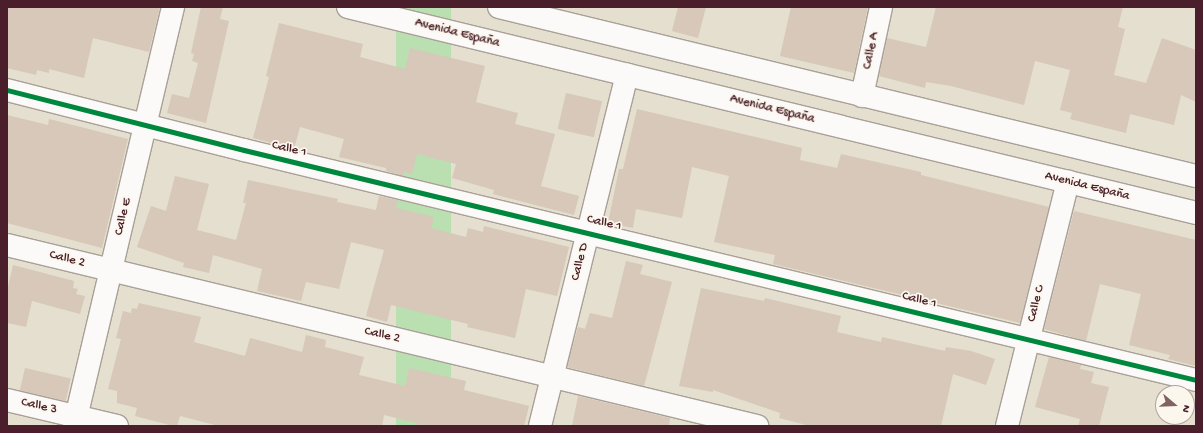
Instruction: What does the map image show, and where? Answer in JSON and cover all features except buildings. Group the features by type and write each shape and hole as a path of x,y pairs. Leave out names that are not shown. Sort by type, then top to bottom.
{"street":[{"name":"Calle E","path":"75,421 173,7"},
{"name":"Avenida España","path":"348,7 1196,213"},
{"path":"499,7 1196,176"},
{"name":"Calle A","path":"862,96 881,7"},
{"name":"Calle D","path":"540,426 627,75"},
{"name":"Calle 1","path":"7,90 145,125 1196,380"},
{"name":"Calle C","path":"1007,426 1068,182"},
{"name":"Calle 2","path":"7,246 757,426"},
{"name":"Calle 3","path":"7,400 75,421 117,426"}],"green space":[{"path":"396,7 451,7 451,426 396,426"}],"cycle path":[{"path":"7,90 244,150 1196,380"}]}
